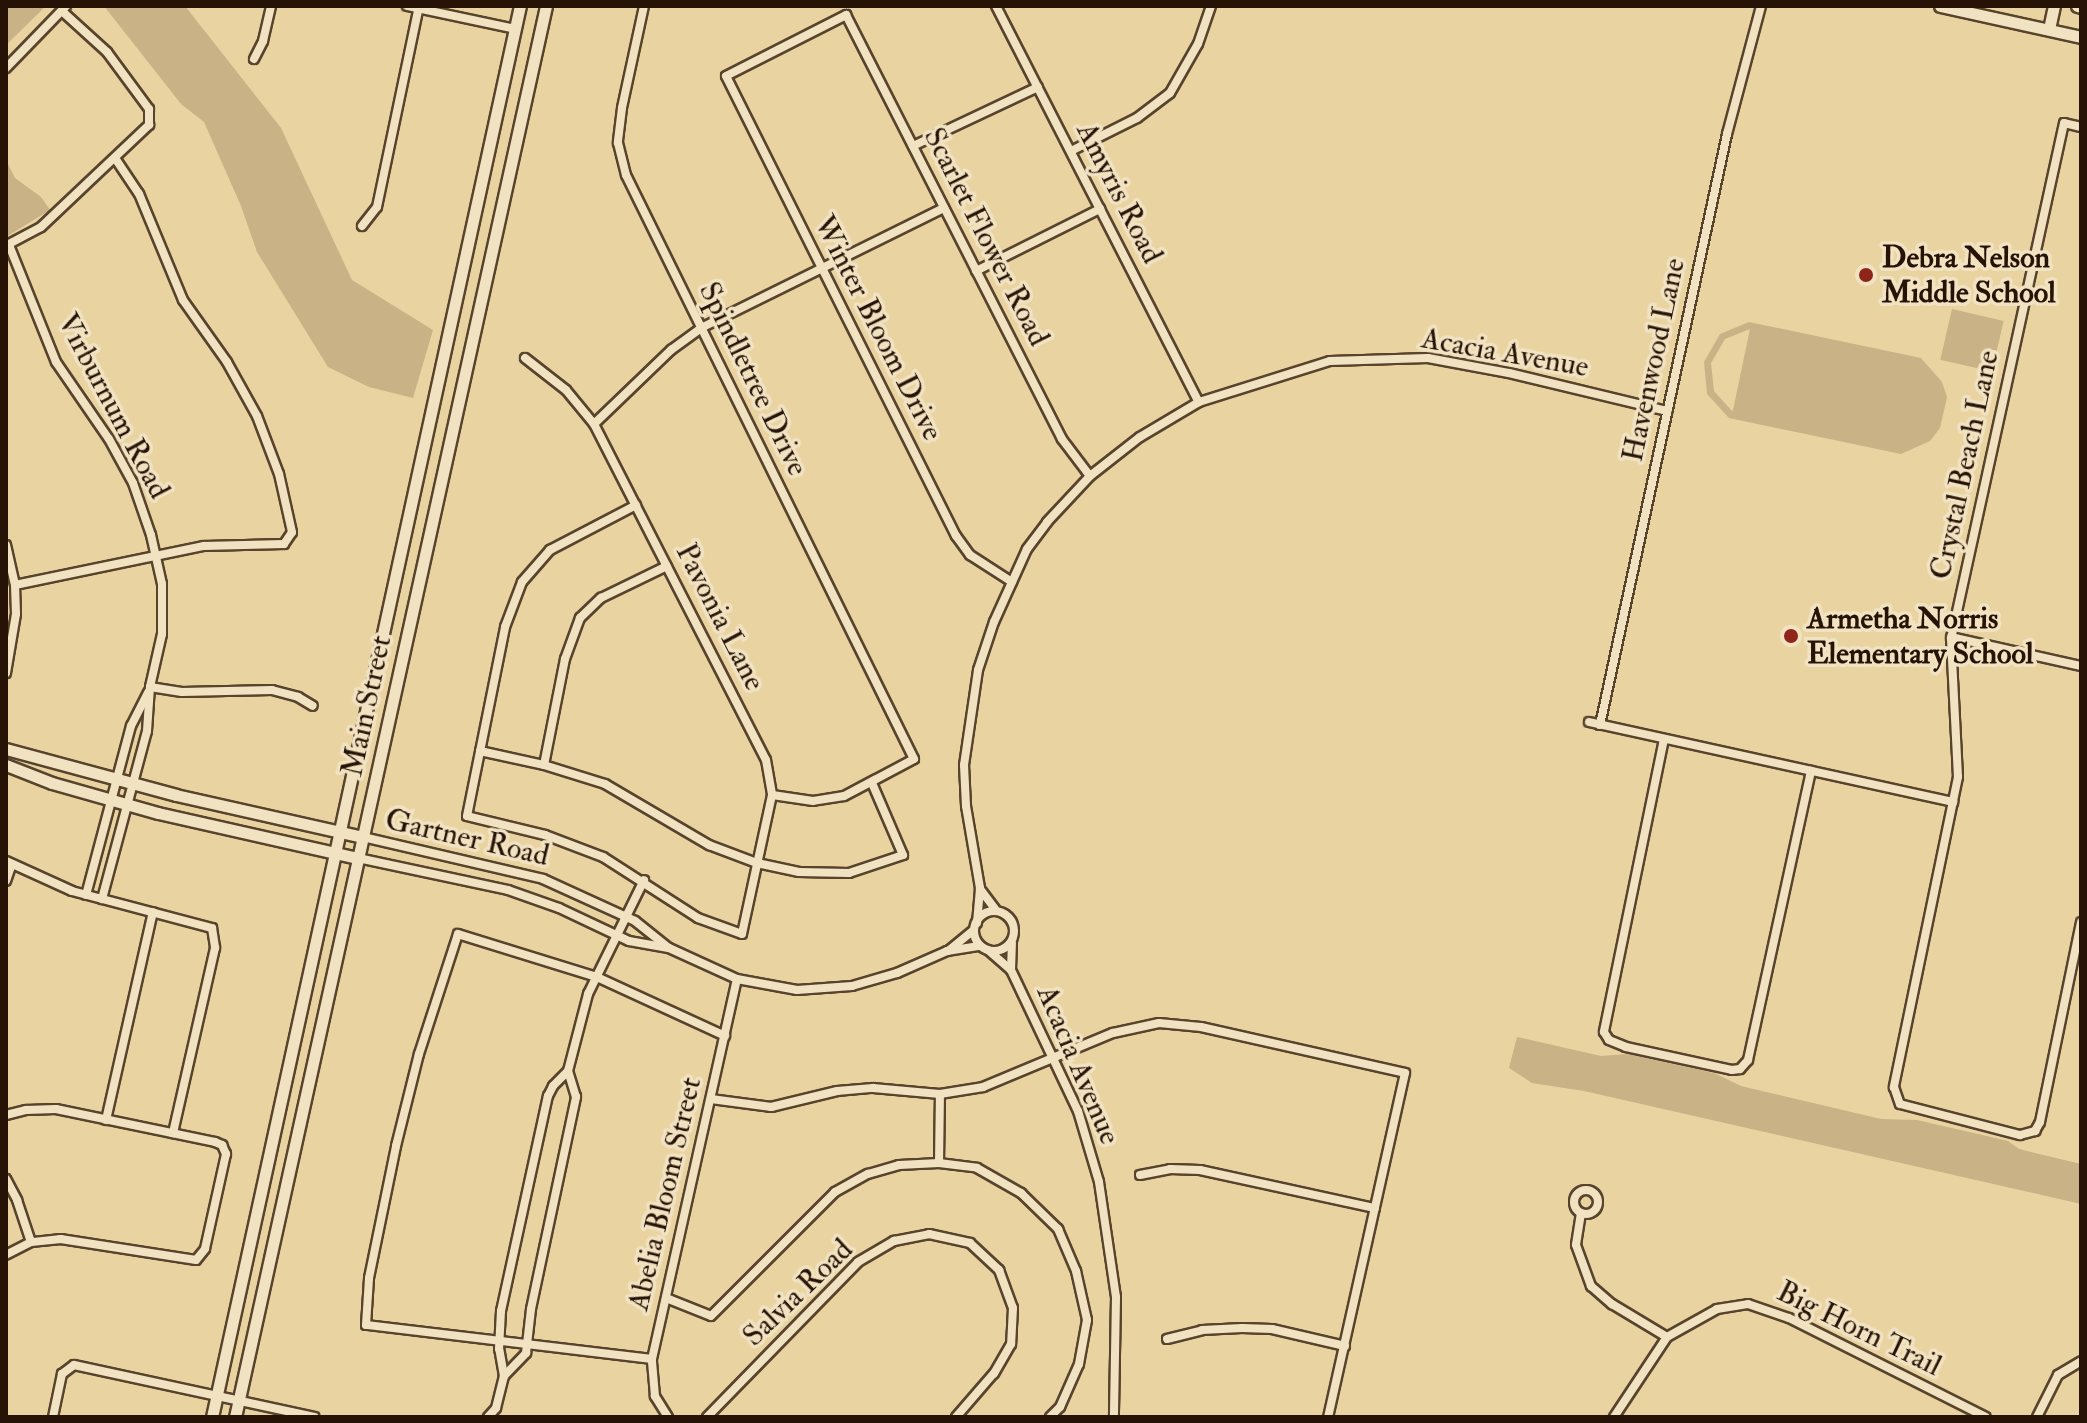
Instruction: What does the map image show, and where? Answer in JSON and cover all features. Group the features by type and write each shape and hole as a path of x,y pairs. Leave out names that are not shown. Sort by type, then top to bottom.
{"main road":[{"name":"Main Street","path":"212,1417 520,6"},
{"name":"Main Street","path":"235,1417 546,6"},
{"path":"1940,6 2081,37"},
{"path":"2049,29 2054,6"},
{"name":"Gartner Road","path":"6,749 132,784 363,837"},
{"name":"Gartner Road","path":"6,765 127,805 358,858"}],"street":[{"path":"254,59 263,41 271,6"},
{"path":"407,6 515,29"},
{"name":"Spindletree Drive","path":"644,6 618,143 626,175 914,759 872,783"},
{"name":"Amyris Road","path":"996,6 1199,402"},
{"path":"1071,151 1137,118 1170,93 1198,44 1211,6"},
{"name":"Havenwood Lane","path":"1600,725 1727,134 1761,6"},
{"path":"362,226 377,207 419,7"},
{"path":"6,68 64,9 103,47 149,109 150,119 149,125 41,227 8,245"},
{"name":"Winter Bloom Drive","path":"846,15 726,76 956,536 970,555 1012,582"},
{"name":"Scarlet Flower Road","path":"846,15 1062,439 1090,476"},
{"path":"913,146 1038,87"},
{"name":"Crystal Beach Lane","path":"2081,127 2064,123 1951,637 1949,662 1959,758 1953,802 1894,1087 1897,1101 1914,1111 2020,1135 2031,1134 2040,1122 2081,922"},
{"path":"15,585 208,546 284,544 291,537 292,526 279,474 257,416 232,370 183,300 139,194 115,158"},
{"path":"594,424 671,350 701,328 944,208"},
{"path":"976,271 1100,209"},
{"name":"Virburnum Road","path":"8,245 56,362 109,439 129,476 156,556 163,622 150,687 147,731 102,899"},
{"name":"Pavonia Lane","path":"525,358 566,390 594,424 766,760 772,795 742,934 698,918 644,880"},
{"name":"Acacia Avenue","path":"980,888 966,806 964,765 968,721 978,670 1027,549 1047,522 1090,476 1140,437 1199,402 1330,361 1428,358 1509,373 1667,411"},
{"path":"488,1417 496,1408 504,1376 501,1311 548,1096 568,1071 588,994 644,880 603,857 545,835 467,816 505,627 522,582 550,550 636,505"},
{"path":"6,545 15,585 16,625 6,673"},
{"path":"544,765 565,659 580,618 601,598 667,566"},
{"path":"1951,637 2081,666"},
{"path":"150,687 182,692 272,690 298,697 313,706"},
{"name":"Virburnum Road","path":"86,895 131,726 150,687"},
{"path":"1589,722 1953,802"},
{"path":"1664,739 1606,1037 1626,1047 1740,1069 1750,1056 1811,771"},
{"path":"480,751 544,765 605,784 709,845 757,863 799,872 849,873 903,855 872,783 844,796 813,801 772,795"},
{"name":"Gartner Road","path":"363,837 543,879 626,917 651,931 669,948 737,979 797,990 852,986 897,973 947,951"},
{"name":"Gartner Road","path":"358,858 508,890 559,908 645,947 669,948"},
{"path":"6,881 9,862 86,895 203,923 214,932 215,948 173,1133"},
{"path":"980,888 995,909 1009,917 1013,924 1011,970"},
{"path":"980,888 975,926 984,948 1011,970"},
{"path":"947,951 975,926 981,915 995,909"},
{"path":"106,1120 153,912"},
{"path":"652,1359 366,1325 369,1278 396,1146 419,1054 458,934 597,977 725,1036"},
{"path":"947,951 1002,950 1013,938"},
{"name":"Acacia Avenue","path":"1011,970 1078,1111 1107,1221 1118,1332 1114,1417"},
{"name":"Abelia Bloom Street","path":"668,1417 655,1396 652,1359 737,979"},
{"path":"711,1099 771,1107 837,1091 873,1088 940,1094 983,1087 1113,1033 1159,1023 1201,1027 1405,1073 1328,1417"},
{"path":"504,1376 522,1362 527,1342 531,1309 576,1097 568,1071"},
{"path":"939,1163 940,1094"},
{"path":"6,1115 42,1108 215,1142 224,1149 219,1190 205,1250 199,1259 189,1261 78,1240 31,1242 6,1255"},
{"path":"666,1298 711,1316 835,1192 868,1174 899,1165 939,1163 977,1168 1021,1193 1058,1229 1076,1271 1087,1320 1079,1364 1060,1407 1050,1417"},
{"path":"1140,1175 1170,1169 1200,1170 1375,1208"},
{"path":"6,1179 17,1200 31,1242"},
{"path":"1581,1213 1576,1245 1591,1286 1612,1304 1667,1337"},
{"name":"Salvia Road","path":"707,1417 858,1262 894,1241 929,1234 970,1243 999,1270 1013,1308 1011,1344 994,1373 956,1417"},
{"name":"Big Horn Trail","path":"1614,1417 1667,1337 1717,1309 1756,1306 1789,1318 1986,1417"},
{"path":"1167,1339 1202,1330 1272,1329 1345,1346"},
{"path":"2037,1417 2058,1375 2081,1361"},
{"path":"53,1417 66,1368 77,1365 314,1417"}],"shaded area":[{"path":"6,6 46,6 6,45"},
{"path":"104,6 185,6 281,128 352,280 433,330 413,398 369,387 328,367 257,252 241,206 204,122 181,104"},
{"path":"6,160 15,178 41,197 50,210 6,237"},
{"path":"1952,309 2004,321 1992,372 1940,360"},
{"path":"1749,322 1921,358 1942,382 1947,397 1940,428 1930,441 1901,454 1729,418 1707,394 1704,362 1720,334","holes":["1750,329 1733,410 1714,391 1711,363 1725,339"]},
{"path":"1517,1037 1601,1056 1627,1054 1714,1073 1741,1086 1881,1119 1917,1120 2008,1141 2019,1149 2081,1164 2081,1204 1584,1091 1532,1083 1509,1068"}],"place":[{"name":"Debra Nelson Middle School","path":"1866,275"},
{"name":"Armetha Norris Elementary School","path":"1791,636"}]}
